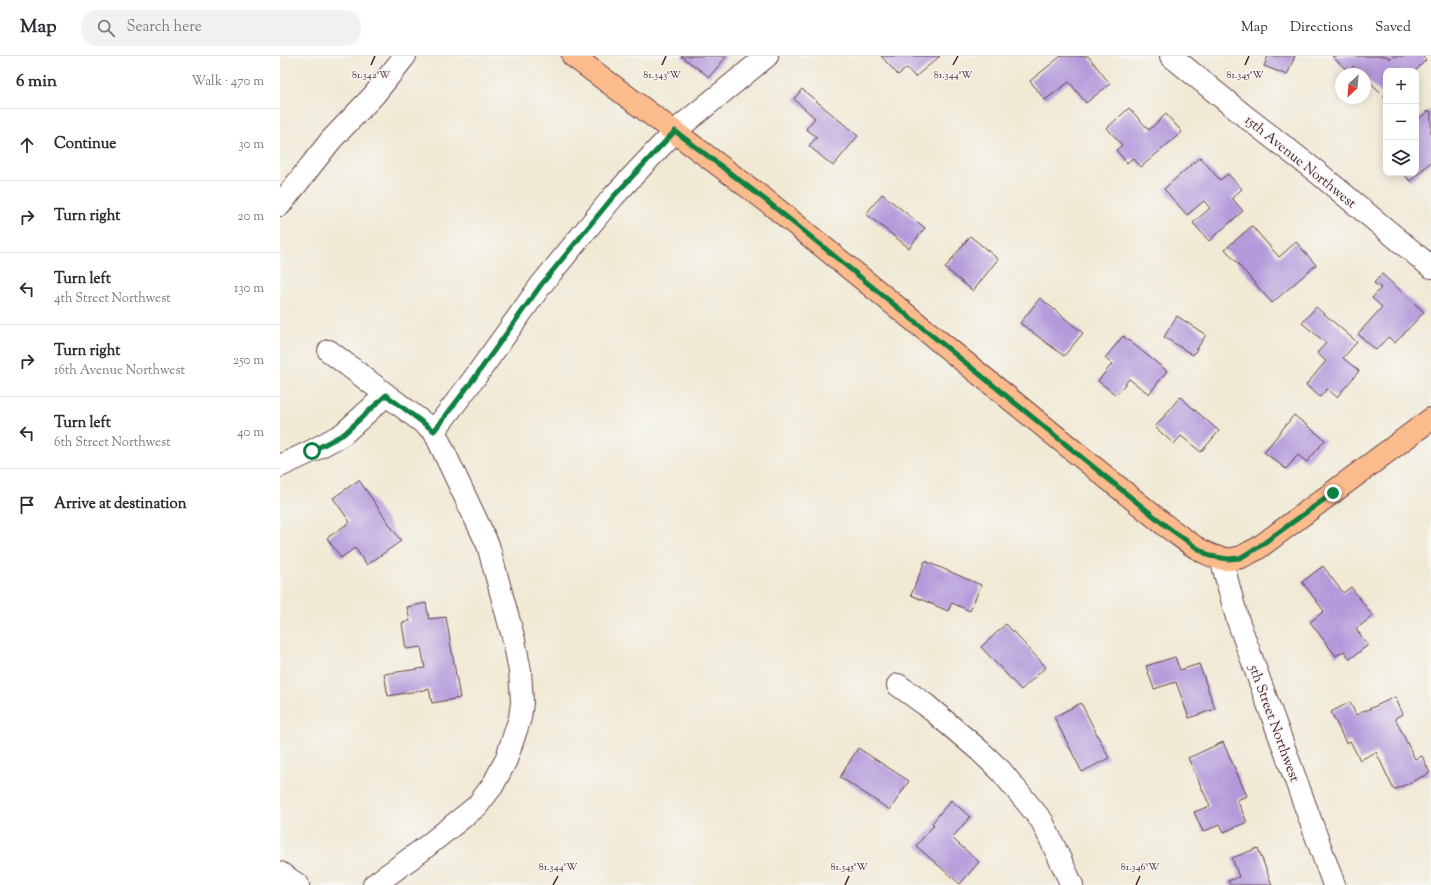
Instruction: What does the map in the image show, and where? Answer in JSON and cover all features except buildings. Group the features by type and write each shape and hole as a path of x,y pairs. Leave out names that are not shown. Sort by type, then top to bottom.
{"main road":[{"path":"573,56 768,202 1166,526 1210,556 1240,558 1257,548 1431,419"}],"street":[{"path":"280,205 331,140 374,95 405,56"},
{"path":"434,431 473,380 541,285 613,197 675,131 767,56"},
{"name":"15th Avenue Northwest","path":"1171,56 1317,172 1431,267"},
{"path":"329,351 434,431 488,545 514,640 520,671 522,702 520,718 506,760 493,785 477,806 422,850 374,885"},
{"path":"280,466 344,434 386,395"},
{"name":"5th Street Northwest","path":"1222,558 1237,618 1334,885"},
{"path":"898,686 926,705 980,751 1001,772 1042,821 1072,885"},
{"path":"280,873 298,885"}],"route":[{"path":"312,451 344,434 386,395 434,431 473,380 541,285 613,197 675,131 768,202 1166,526 1210,556 1228,559 1240,558 1257,548 1333,493"}]}
